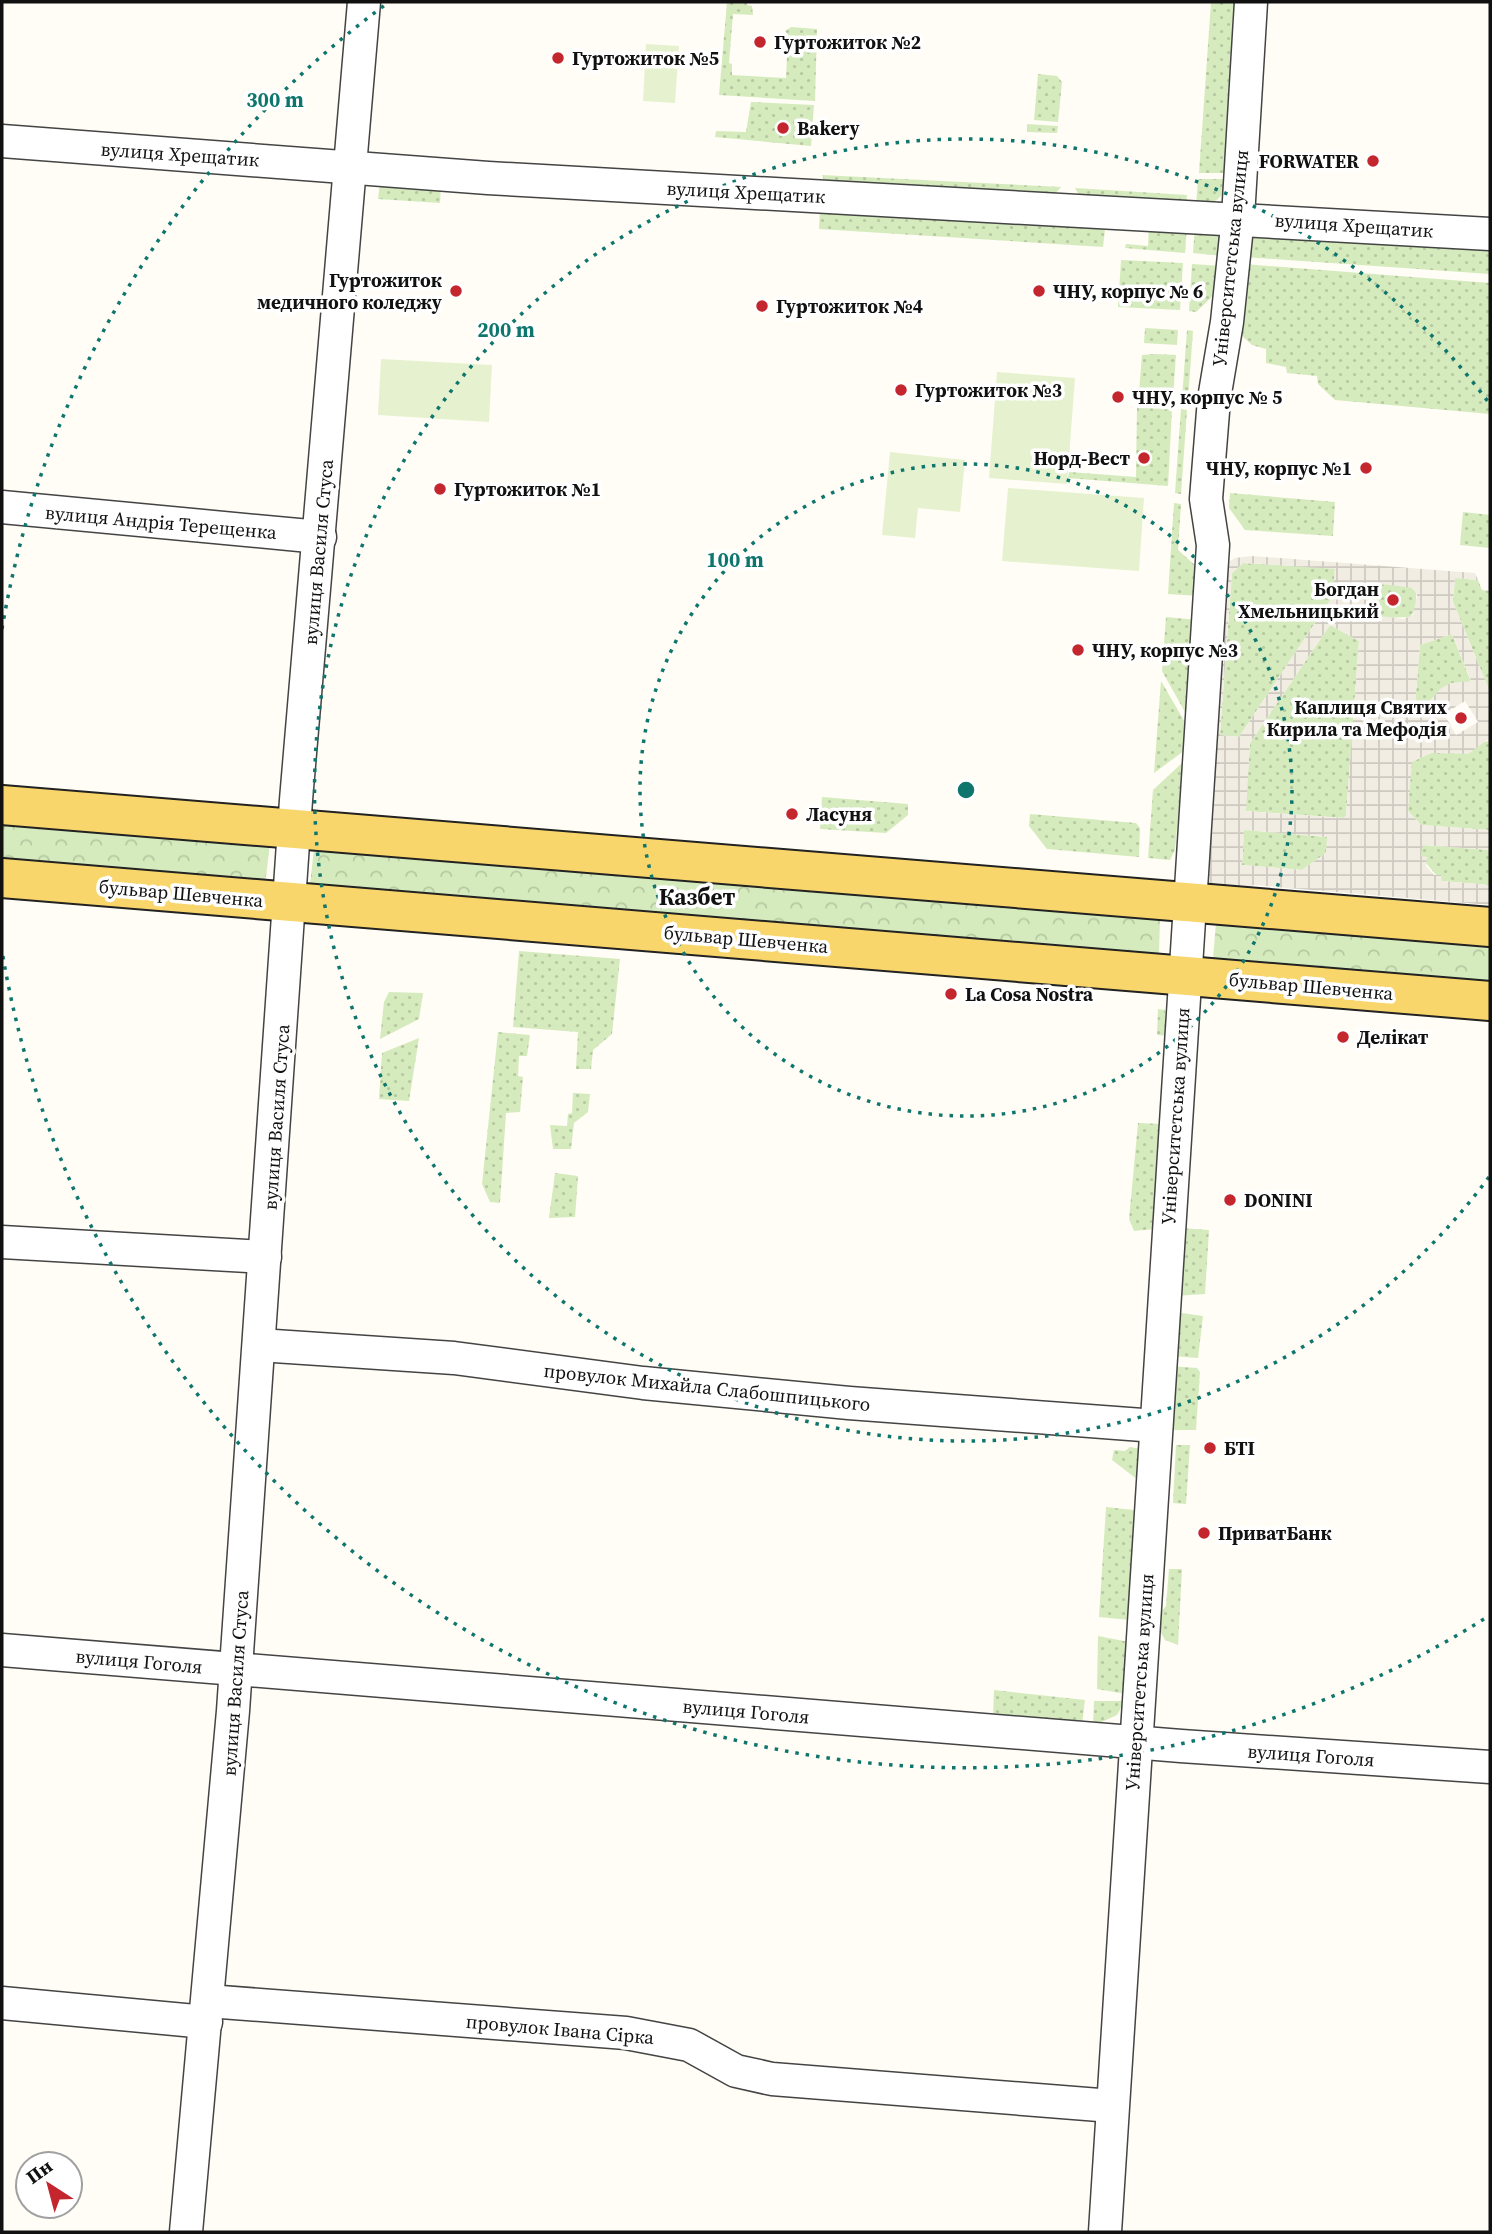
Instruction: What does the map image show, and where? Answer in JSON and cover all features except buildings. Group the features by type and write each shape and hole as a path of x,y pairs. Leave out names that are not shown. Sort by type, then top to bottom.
{"main road":[{"path":"2,804 1490,927"},
{"name":"бульвар Шевченка","path":"2,878 1490,1001"}],"street":[{"name":"вулиця Василя Стуса","path":"186,2232 236,1670 295,828 364,2"},
{"name":"Університетська вулиця","path":"1105,2232 1213,545 1206,499 1214,399 1227,323 1238,217 1251,2"},
{"name":"вулиця Хрещатик","path":"2,141 488,178 1238,217 1490,234"},
{"name":"вулиця Андрія Терещенка","path":"2,507 320,537"},
{"path":"2,1242 265,1257"},
{"name":"провулок Михайла Слабошпицького","path":"259,1345 454,1358 643,1383 862,1404 1156,1426"},
{"name":"вулиця Гоголя","path":"2,1650 1136,1742 1490,1767"},
{"name":"провулок Івана Сірка","path":"2,2003 638,2034 689,2045 736,2071 772,2079 1112,2105"}],"green space":[{"path":"727,2 747,2 747,5 752,6 753,15 733,14 729,63 732,64 732,75 786,78 788,35 785,31 791,27 817,29 815,101 719,95"},
{"path":"1211,2 1240,2 1229,173 1199,173"},
{"path":"646,44 679,46 675,103 643,101"},
{"path":"1038,74 1057,76 1062,82 1058,122 1034,120"},
{"path":"751,102 814,105 811,146 715,137 716,131 746,132"},
{"path":"1027,124 1058,126 1057,133 1027,132"},
{"path":"822,175 1061,187 1053,196 825,183"},
{"path":"1198,179 1228,179 1218,199 1196,205"},
{"path":"380,182 441,185 440,203 378,199"},
{"path":"1075,188 1187,195 1186,205 1080,197"},
{"path":"820,206 1106,221 1103,247 819,229"},
{"path":"1149,224 1187,226 1185,253 1125,248 1126,244 1148,246"},
{"path":"1195,226 1207,227 1222,235 1223,256 1193,253"},
{"path":"1262,233 1490,245 1490,274 1244,257 1247,242"},
{"path":"1121,260 1183,263 1180,310 1118,307"},
{"path":"1192,264 1222,266 1218,291 1196,312 1189,311"},
{"path":"1244,264 1490,283 1490,414 1335,400 1318,384 1317,376 1287,373 1286,367 1266,363 1266,349 1252,345 1240,334"},
{"path":"1145,328 1178,330 1177,345 1144,343"},
{"path":"1187,330 1193,331 1188,399 1182,399"},
{"path":"1142,355 1176,355 1173,398 1139,392"},
{"path":"381,359 492,365 489,422 378,415"},
{"path":"997,372 1075,378 1067,484 989,478"},
{"path":"1137,408 1172,409 1168,486 1068,478 1069,472 1136,477"},
{"path":"1181,409 1187,410 1181,494 1175,493"},
{"path":"890,452 965,460 960,512 918,508 915,538 882,535"},
{"path":"1008,488 1144,498 1139,571 1002,561"},
{"path":"1230,493 1335,502 1333,536 1245,530 1229,508"},
{"path":"1174,503 1181,504 1178,550 1197,567 1199,596 1168,594"},
{"path":"1463,512 1490,515 1490,548 1460,545"},
{"path":"1243,563 1335,568 1333,596 1239,737 1220,735 1232,573"},
{"path":"1455,578 1478,580 1482,590 1490,591 1490,692 1453,602"},
{"path":"1388,584 1410,586 1416,592 1416,609 1410,617 1385,618 1371,613 1371,588"},
{"path":"1166,617 1198,620 1190,721 1162,671"},
{"path":"1330,625 1359,641 1346,816 1245,811 1250,743"},
{"path":"1452,634 1471,682 1445,688 1425,707 1415,704 1420,645"},
{"path":"1161,681 1190,731 1188,748 1154,773"},
{"path":"1490,738 1490,830 1421,825 1408,811 1411,762 1431,753 1488,741"},
{"path":"1183,762 1175,850 1170,860 1148,858 1153,790"},
{"path":"822,797 908,804 908,815 886,833 820,829"},
{"path":"1030,814 1136,823 1140,828 1139,857 1047,849 1029,826"},
{"path":"2,816 270,844 265,884 2,867"},
{"path":"1244,830 1328,837 1326,853 1302,870 1242,865"},
{"path":"1422,845 1490,850 1490,885 1441,881 1421,857"},
{"path":"314,848 1160,919 1159,953 1158,956 310,885"},
{"path":"1216,923 1490,940 1490,991 1213,959"},
{"path":"519,951 620,959 612,1034 593,1050 591,1069 576,1069 578,1032 513,1027"},
{"path":"389,992 423,993 419,1019 380,1039 384,1002"},
{"path":"1158,1009 1165,1010 1168,1036 1157,1035"},
{"path":"498,1032 530,1035 527,1056 519,1056 518,1076 523,1077 520,1112 506,1113 500,1203 490,1202 482,1184"},
{"path":"419,1038 409,1101 379,1099 382,1053"},
{"path":"573,1093 590,1094 588,1112 574,1123 571,1149 553,1149 550,1125 567,1126 568,1114 572,1113"},
{"path":"1138,1123 1162,1124 1154,1229 1134,1231 1129,1219"},
{"path":"555,1173 578,1176 575,1217 549,1218"},
{"path":"1180,1228 1209,1230 1205,1294 1175,1296"},
{"path":"1174,1312 1203,1316 1198,1358 1171,1356"},
{"path":"1170,1366 1197,1368 1200,1372 1196,1430 1167,1430"},
{"path":"1176,1445 1190,1445 1186,1504 1173,1503"},
{"path":"1130,1447 1141,1449 1138,1480 1112,1460 1114,1450 1125,1451"},
{"path":"1106,1507 1138,1513 1130,1620 1099,1617"},
{"path":"1169,1569 1182,1569 1178,1645 1165,1640 1154,1620 1166,1606"},
{"path":"1098,1636 1129,1642 1126,1694 1097,1689"},
{"path":"994,1690 1085,1700 1082,1724 993,1717"},
{"path":"1094,1701 1125,1701 1117,1715 1093,1726"}],"shaded area":[{"path":"1252,556 1475,573 1478,580 1455,578 1453,602 1490,692 1490,738 1468,754 1431,753 1412,762 1408,811 1421,825 1490,830 1490,850 1423,845 1421,856 1427,857 1426,866 1434,875 1441,875 1442,881 1490,885 1490,905 1253,885 1243,895 1211,887 1206,882 1227,563 1235,558","holes":["1243,563 1335,569 1333,596 1239,737 1220,735 1232,573","1382,584 1413,588 1417,595 1413,615 1403,619 1373,615 1369,607 1371,588","1330,625 1359,641 1346,816 1343,818 1246,811 1250,743","1452,634 1471,681 1451,683 1440,689 1425,707 1415,704 1420,645","1465,701 1478,722 1456,735 1444,714","1244,830 1327,837 1326,853 1302,870 1242,865"]}],"place":[{"name":"Гуртожиток №2","path":"760,42"},
{"name":"Гуртожиток №5","path":"558,58"},
{"name":"Bakery","path":"783,128"},
{"name":"FORWATER","path":"1373,161"},
{"name":"Гуртожиток медичного коледжу","path":"456,291"},
{"name":"ЧНУ, корпус № 6","path":"1039,291"},
{"name":"Гуртожиток №4","path":"762,306"},
{"name":"Гуртожиток №3","path":"901,390"},
{"name":"ЧНУ, корпус № 5","path":"1118,397"},
{"name":"Норд-Вест","path":"1144,458"},
{"name":"ЧНУ, корпус №1","path":"1366,468"},
{"name":"Гуртожиток №1","path":"440,489"},
{"name":"Богдан Хмельницький","path":"1393,600"},
{"name":"ЧНУ, корпус №3","path":"1078,650"},
{"name":"Каплиця Святих Кирила та Мефодія","path":"1461,718"},
{"name":"Ласуня","path":"792,814"},
{"name":"La Cosa Nostra","path":"951,994"},
{"name":"Делікат","path":"1343,1037"},
{"name":"DONINI","path":"1230,1200"},
{"name":"БТІ","path":"1210,1448"},
{"name":"ПриватБанк","path":"1204,1533"}],"district":[{"name":"Казбет","path":"697,897"}]}
